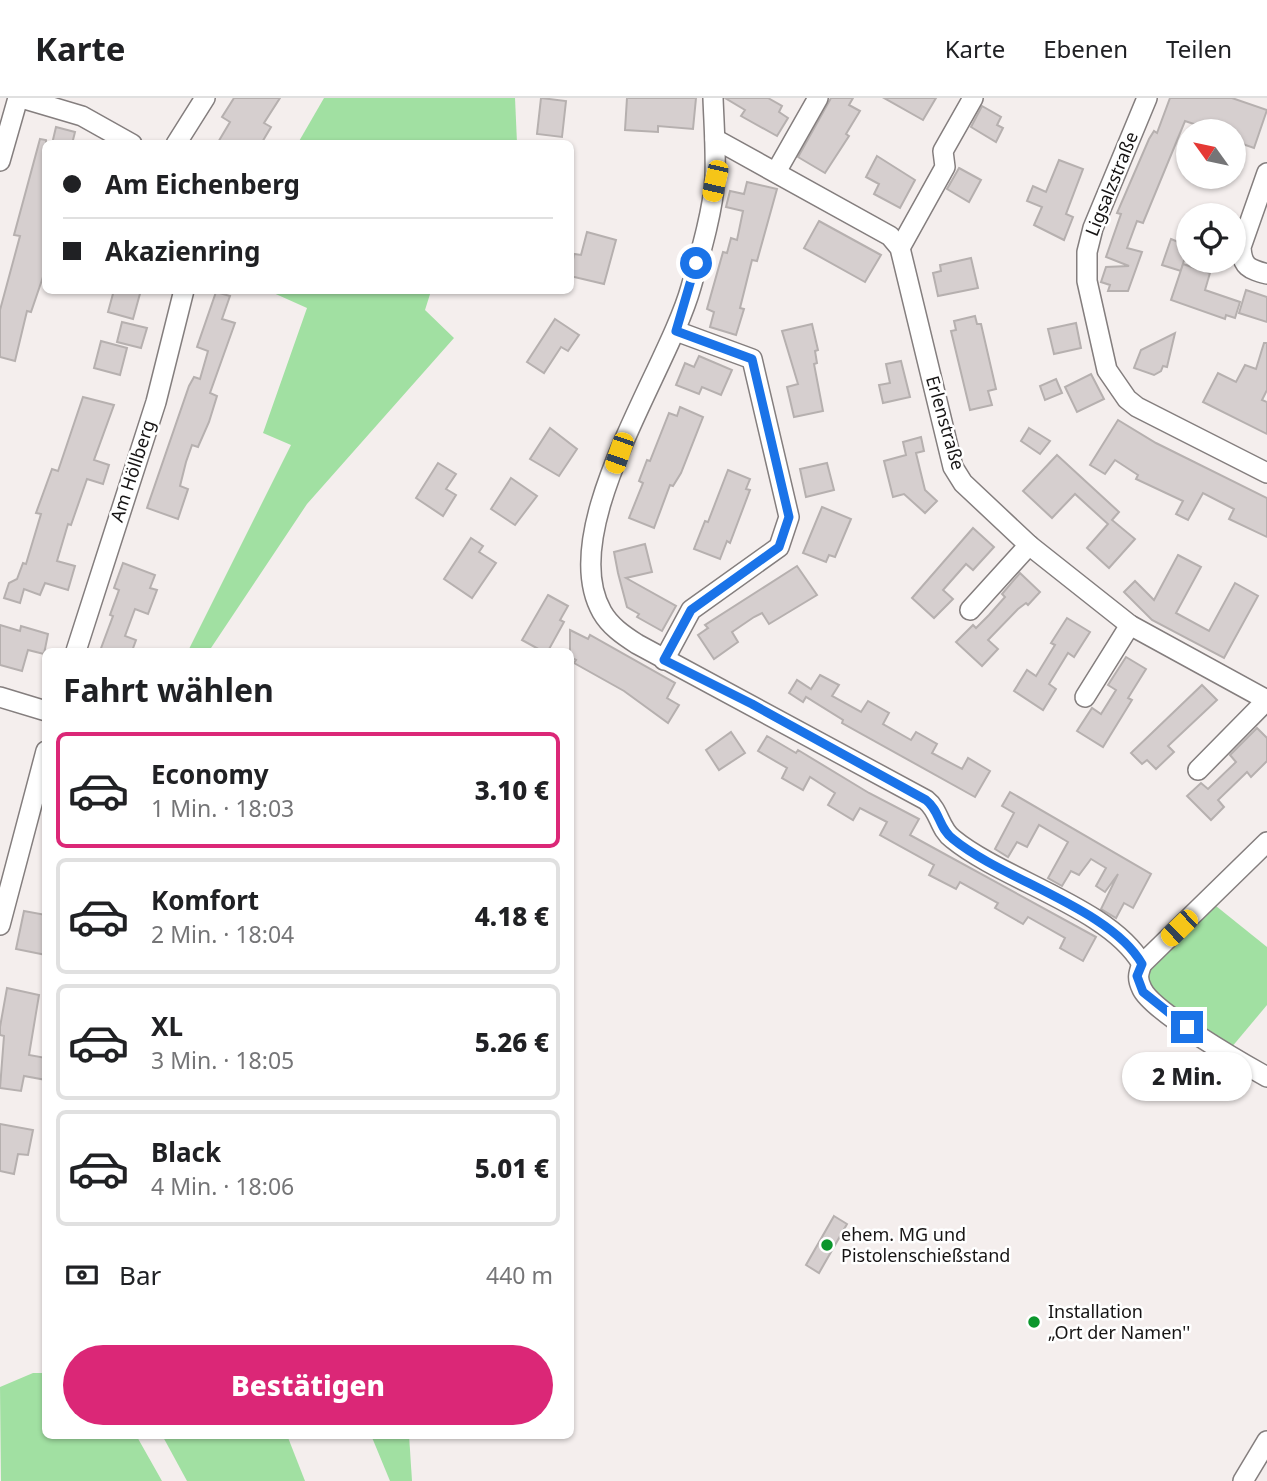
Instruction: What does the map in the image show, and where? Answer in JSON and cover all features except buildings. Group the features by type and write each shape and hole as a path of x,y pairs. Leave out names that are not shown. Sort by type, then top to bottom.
{"street":[{"path":"0,161 19,98 82,116 125,140"},
{"path":"179,140 205,98"},
{"path":"713,98 715,181 691,287 676,331 619,453 591,536 592,582 601,612 618,632 664,660 752,704 926,800 936,808 951,838 1092,918 1132,947 1142,964"},
{"path":"776,172 818,98"},
{"path":"715,139 890,236 900,248 945,167 943,151 973,98"},
{"name":"Ligsalzstraße","path":"1147,98 1093,228 1087,252 1087,281 1107,370 1127,399 1137,407 1267,473"},
{"path":"1267,173 1235,263 1267,274"},
{"name":"Erlenstraße","path":"900,248 953,467 963,483 1029,545 1130,625 1267,700"},
{"name":"Am Höllberg","path":"77,648 156,402 183,294"},
{"path":"664,660 691,610 779,547 789,517 752,359 676,331"},
{"path":"970,610 1029,545"},
{"path":"1085,697 1130,625"},
{"path":"0,697 42,710"},
{"path":"1198,770 1267,700"},
{"path":"0,925 42,766"},
{"path":"1267,842 1142,964 1137,976 1143,992 1209,1044 1267,1077"},
{"path":"1243,1481 1267,1441"}],"green space":[{"path":"324,98 515,98 517,140 300,140"},
{"path":"276,294 430,294 425,310 454,338 307,504 211,648 190,648 291,445 263,433 307,308"},
{"path":"1216,906 1267,947 1267,1005 1231,1048 1210,1036 1150,988 1147,974"},
{"path":"33,1373 42,1373 42,1439 138,1439 162,1481 1,1481 0,1387"},
{"path":"164,1439 289,1439 305,1481 187,1481"},
{"path":"373,1439 409,1439 412,1481 390,1481"}],"place":[{"name":"ehem. MG und Pistolenschießstand","path":"827,1245"},
{"name":"Installation „Ort der Namen''","path":"1034,1322"}],"route":[{"path":"696,263 676,331 752,359 789,517 779,547 691,610 664,660 752,704 926,800 936,808 943,827 951,838 1092,918 1132,947 1142,964 1137,976 1143,992 1187,1027"}]}
